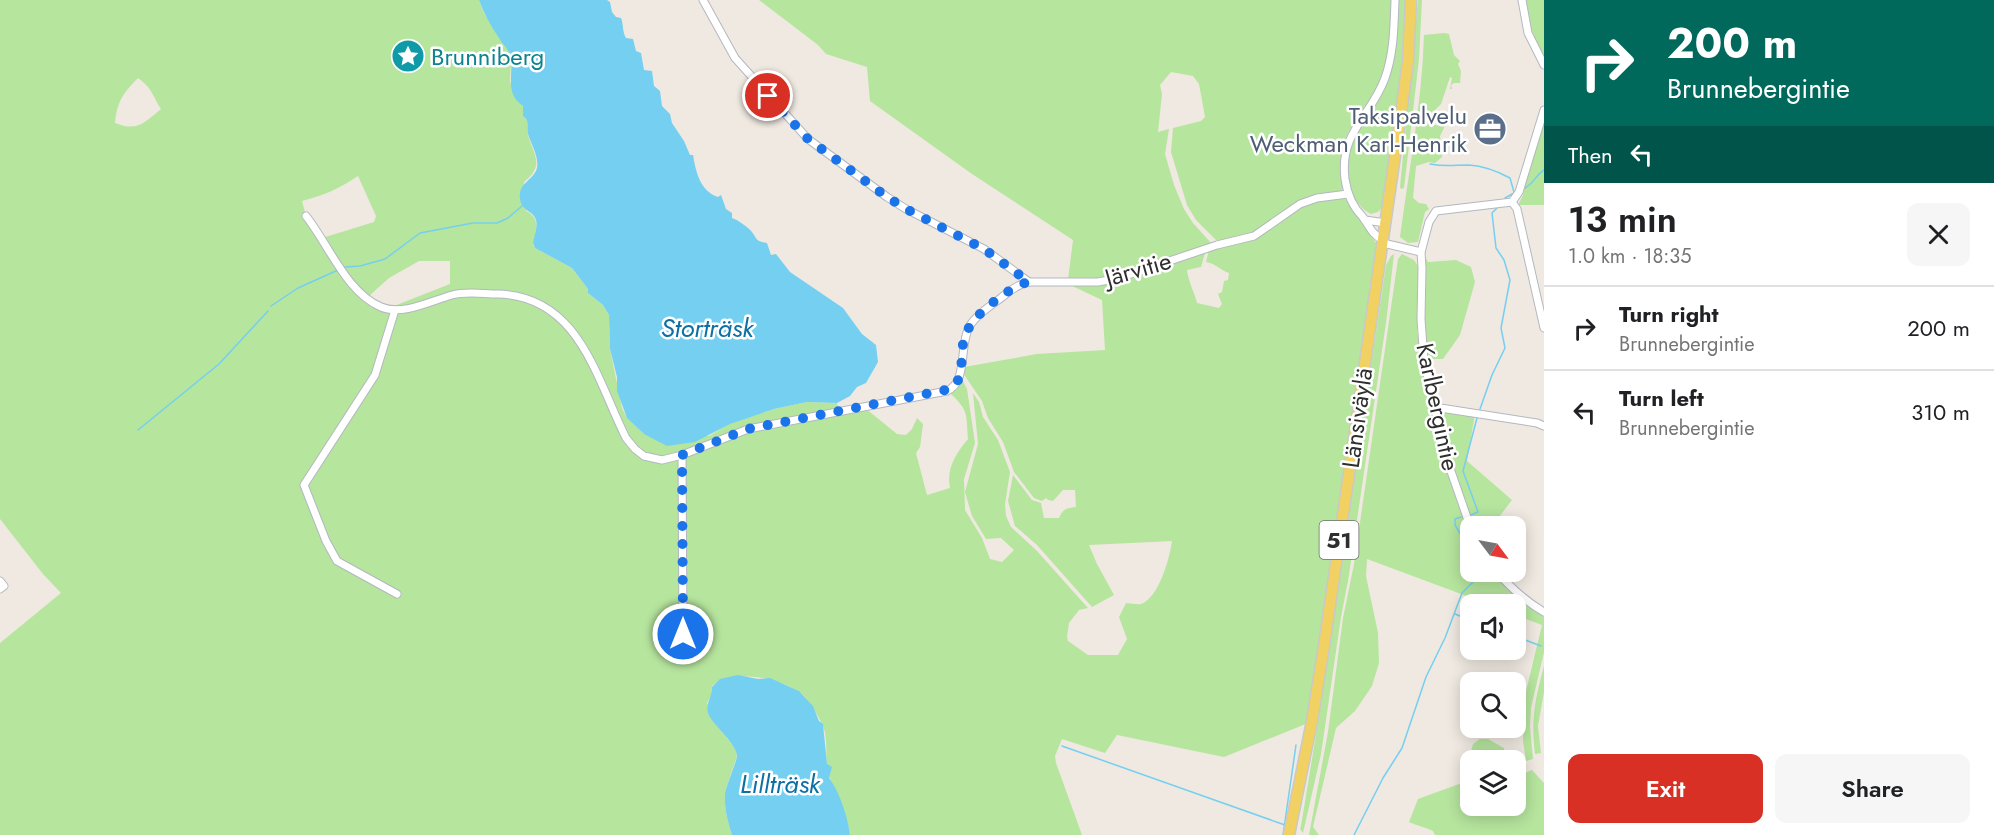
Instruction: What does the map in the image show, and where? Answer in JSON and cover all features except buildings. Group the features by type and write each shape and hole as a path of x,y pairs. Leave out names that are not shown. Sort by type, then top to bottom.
{"main road":[{"name":"Länsiväylä","path":"1289,835 1317,689 1386,224 1408,61 1411,0"}],"street":[{"path":"703,0 740,64 808,139 901,206 984,249 1029,282"},
{"path":"1395,0 1394,36 1385,79 1374,101 1349,139 1344,171 1348,194 1358,213 1372,231 1383,242 1421,252"},
{"path":"1522,0 1528,33 1544,65"},
{"path":"1544,111 1519,192 1512,202 1517,209 1544,328"},
{"name":"Järvitie","path":"1029,282 1098,282 1119,278 1217,245 1254,236 1300,204 1317,198 1348,194"},
{"name":"Karlbergintie","path":"1467,516 1445,454 1424,361 1421,319 1421,252 1429,222 1436,212 1512,202"},
{"path":"306,216 356,289 382,308 406,309 455,294 510,294 529,298 566,324 584,346 622,430 635,449 644,456 656,460 682,455 748,429 951,389 955,386 961,373 963,344 971,323 1010,291 1029,282"},
{"path":"1365,220 1386,224"},
{"path":"395,310 375,375 304,485 326,541 337,561 396,594"},
{"path":"1434,407 1527,421 1544,426"},
{"path":"682,455 683,634"},
{"path":"1506,582 1530,604 1544,612"}],"green space":[{"path":"0,0 479,0 484,13 509,51 510,82 523,106 523,116 527,120 528,135 535,155 534,170 524,182 526,211 536,221 533,244 535,248 572,268 588,289 588,293 603,305 609,315 610,349 622,408 627,418 644,434 709,436 729,424 774,409 807,402 837,403 838,408 860,404 897,434 906,435 917,418 923,424 920,447 916,453 927,495 950,488 949,474 953,462 968,439 964,409 950,393 961,377 967,389 975,443 964,479 965,510 982,538 990,559 1002,562 1014,550 1001,538 986,539 972,516 965,492 978,444 973,393 979,402 983,417 998,440 1010,472 1005,504 1006,516 1011,527 1037,551 1088,608 1079,610 1069,623 1067,637 1068,641 1088,655 1118,655 1127,639 1119,617 1126,603 1141,604 1153,594 1166,566 1172,541 1089,545 1114,595 1092,607 1037,545 1015,526 1008,501 1013,475 1032,500 1041,503 1044,518 1059,518 1065,509 1076,507 1075,490 1063,490 1053,501 1046,498 1042,501 1034,498 1014,472 1003,442 988,418 982,401 963,373 964,367 1037,354 1105,350 1102,300 1068,284 1113,283 1206,250 1201,267 1187,270 1197,303 1219,308 1222,304 1218,294 1222,292 1224,281 1228,280 1229,273 1206,262 1209,250 1264,234 1300,207 1319,200 1344,197 1376,243 1374,269 1369,288 1369,313 1308,723 1224,757 1117,735 1105,753 1062,739 1055,756 1056,763 1082,835 850,835 828,772 824,730 812,706 798,691 780,683 761,678 732,677 723,679 712,686 713,692 707,703 714,721 737,755 725,794 732,835 0,835 0,643 61,593 43,574 0,519","holes":["138,78 149,89 161,109 140,125 129,127 115,123 117,109 122,98","358,176 376,216 374,222 322,238 306,216 302,201","419,261 450,261 450,284 394,306 377,305 369,296 389,278"]},
{"path":"759,0 1392,0 1392,26 1386,69 1382,80 1354,122 1343,144 1341,167 1344,187 1340,192 1314,197 1253,234 1218,242 1196,220 1187,205 1171,152 1173,128 1201,121 1205,117 1199,84 1193,76 1171,72 1160,85 1162,94 1158,132 1169,129 1165,154 1174,185 1184,209 1211,243 1209,246 1105,280 1068,280 1073,240 972,174 870,101 867,67 826,54 818,45"},
{"path":"1399,0 1407,0 1405,45 1384,205 1378,212 1371,214 1360,206 1353,193 1350,185 1349,159 1358,129 1388,78 1397,30"},
{"path":"1418,0 1422,0 1419,59 1404,188 1401,189 1400,187"},
{"path":"1525,0 1544,0 1544,58 1529,23"},
{"path":"1449,34 1454,55 1460,61 1458,64 1461,71 1460,83 1454,83 1450,89 1452,78 1450,77 1441,104 1433,112 1425,113 1422,118 1424,124 1445,126 1440,136 1442,157 1435,163 1429,162 1416,166 1413,198 1419,203 1426,204 1429,209 1425,212 1418,242 1408,243 1400,237 1418,111 1424,35"},
{"path":"1544,121 1544,205 1518,205 1523,195 1529,167"},
{"path":"1394,254 1386,323 1321,754 1303,833 1300,829 1386,265"},
{"path":"1402,254 1414,260 1418,266 1417,331 1428,401 1452,486 1463,516 1460,516 1460,582 1501,582 1513,594 1461,594 1367,559 1366,576 1378,633 1379,663 1372,686 1355,711 1336,728 1313,827 1319,835 1309,835 1328,732 1343,618 1354,564 1398,259"},
{"path":"1425,256 1428,262 1456,260 1471,267 1475,282 1460,335 1443,359 1429,359 1425,333"},
{"path":"1445,411 1475,414 1467,461 1512,500 1500,516 1471,516 1455,473 1440,415"},
{"path":"1526,604 1544,617 1544,652 1531,708 1533,759 1526,761 1523,738 1526,738 1526,692 1542,625 1526,619"},
{"path":"1544,666 1544,692 1538,726 1541,753 1535,754 1533,730 1535,709"},
{"path":"1480,739 1488,739 1504,750 1471,750 1473,744"},
{"path":"1532,770 1544,783 1544,835 1435,835 1433,831 1409,822 1418,799 1460,784 1460,816 1526,816 1526,772"}],"water":[{"name":"Storträsk","path":"479,0 607,0 610,2 612,12 616,17 621,18 626,38 633,39 636,51 641,53 644,70 652,71 654,86 660,91 662,106 670,114 672,123 690,155 693,155 697,174 703,186 718,197 721,195 726,209 732,213 732,218 748,228 759,241 767,243 771,255 776,254 790,272 843,308 862,334 876,345 878,362 866,383 857,387 850,396 837,403 807,402 774,409 730,424 695,442 667,446 644,434 627,418 617,391 617,377 610,349 609,315 603,305 588,293 588,289 572,268 535,248 533,243 536,220 521,203 520,194 523,186 536,171 536,157 528,134 527,120 523,116 523,106 517,101 512,91 510,53 490,24"},
{"name":"Lillträsk","path":"738,675 758,679 770,678 799,691 813,706 819,721 823,724 827,764 832,767 829,778 842,805 850,835 732,835 725,794 737,755 732,744 711,718 707,709 712,687 720,679"}],"waterway":[{"path":"1430,164 1469,165 1490,169 1510,178 1514,192"},
{"path":"1525,188 1544,170"},
{"path":"1505,198 1514,193"},
{"path":"345,267 360,266 385,259 420,233 473,223 497,223 508,218 522,206"},
{"path":"1480,409 1505,348 1501,328 1510,280 1504,260 1496,248 1492,213 1497,208"},
{"path":"271,306 298,288 338,270"},
{"path":"138,430 219,364 268,311"},
{"path":"1471,515 1478,512 1463,471 1477,418"},
{"path":"1460,517 1455,519 1455,525 1460,533"},
{"path":"1354,835 1383,778 1402,748 1426,677 1445,638 1462,593 1473,582"},
{"path":"1455,614 1460,616"},
{"path":"1526,640 1541,646"},
{"path":"1283,835 1296,745"},
{"path":"1062,746 1285,825"}],"place":[{"name":"Brunniberg","path":"408,56"},
{"name":"Taksipalvelu Weckman Karl-Henrik","path":"1490,129"}],"route":[{"path":"683,634 682,455 748,429 947,391 955,386 961,373 963,344 971,323 1018,285 1029,282 984,249 887,197 808,139 768,96"}]}
